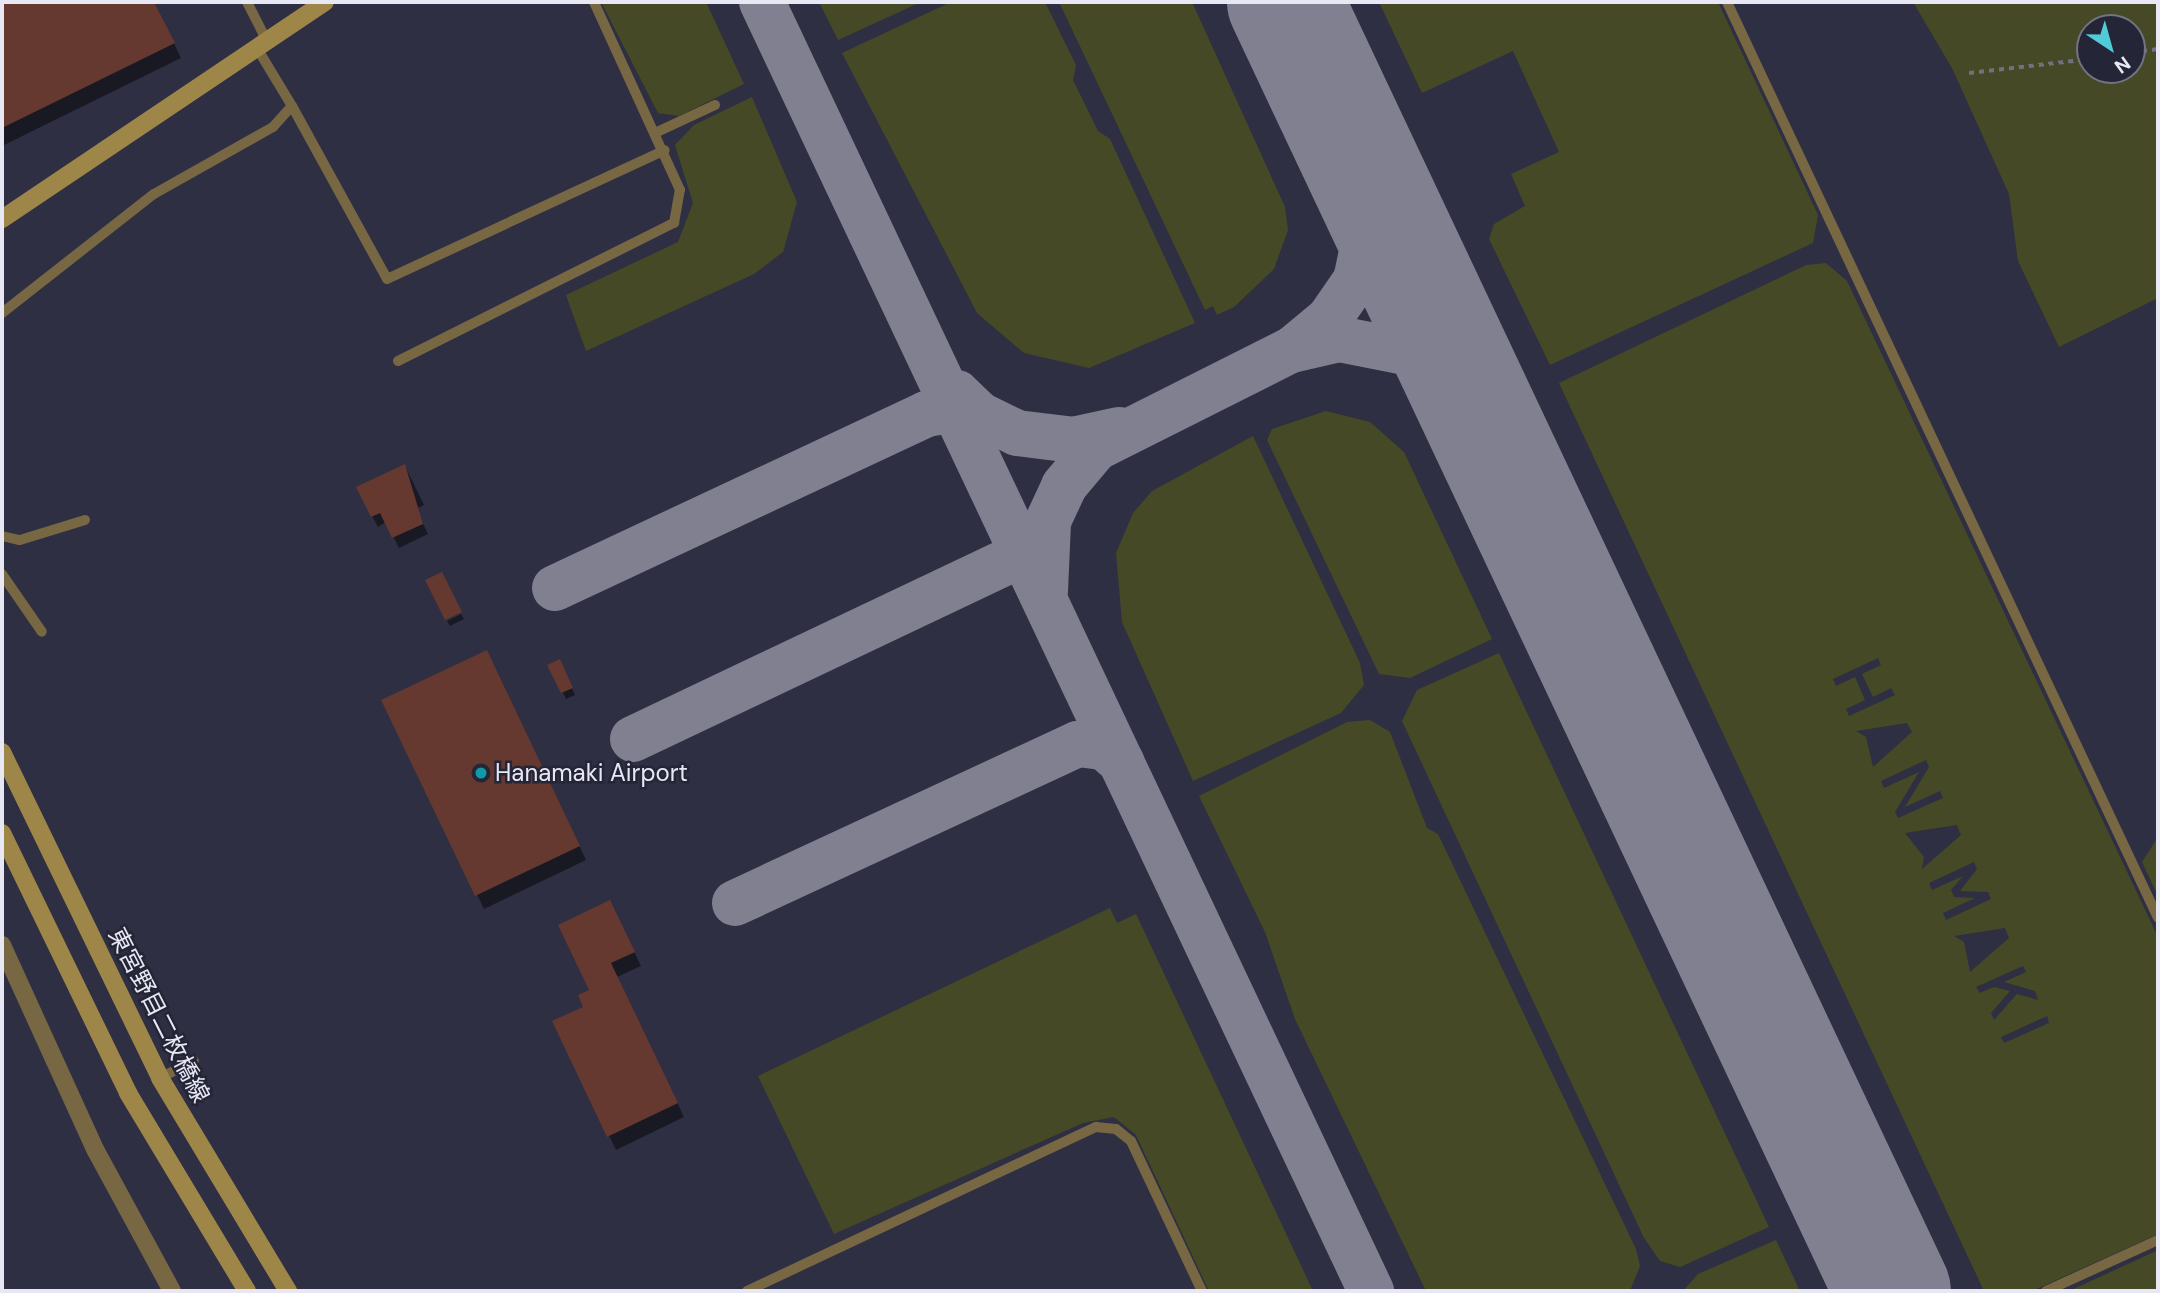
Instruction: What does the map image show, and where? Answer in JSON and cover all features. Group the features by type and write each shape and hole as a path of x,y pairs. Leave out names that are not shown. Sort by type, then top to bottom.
{"main road":[{"path":"2,219 325,2"},
{"name":"東宮野目二枚橋線","path":"2,752 160,1078 288,1291"},
{"path":"2,833 128,1093 247,1291"}],"street":[{"path":"2,944 96,1151 172,1291"}],"lane":[{"path":"247,2 262,44 292,106 387,279 665,150"},
{"path":"398,360 658,236 681,206 665,150 594,2"},
{"path":"1727,2 2158,918"},
{"path":"657,132 715,105"},
{"path":"2,313 154,194 273,127 292,106"},
{"path":"2,536 20,540 85,520"},
{"path":"2,575 42,632"},
{"path":"160,1078 194,1061"},
{"path":"747,1291 1096,1127 1116,1129 1131,1141 1202,1291"},
{"path":"2046,1291 2158,1240"}],"path":[{"path":"1969,73 2076,60"}],"green space":[{"path":"601,2 706,2 744,84 679,116 658,113"},
{"path":"819,2 921,2 838,40"},
{"path":"951,2 1045,2 1076,65 1073,80 1098,131 1110,139 1195,323 1089,368 1024,353 977,313 842,53"},
{"path":"1059,2 1192,2 1285,207 1288,230 1274,269 1234,307 1217,315 1213,306 1205,310"},
{"path":"1379,2 1718,2 1818,215 1813,243 1550,365 1489,239 1494,224 1525,206 1511,174 1559,152 1513,51 1422,93"},
{"path":"1913,2 2158,2 2158,298 2059,347 2018,261 2009,194 1952,68"},
{"path":"752,97 797,202 783,252 754,274 586,351 566,295 678,242 693,203 675,145 694,125"},
{"path":"1826,263 1847,281 2158,937 2158,1234 2032,1291 1984,1291 1559,383 1806,265","holes":["1878,658 1881,665 1862,674 1873,697 1891,688 1895,695 1849,716 1846,709 1865,700 1855,677 1836,686 1833,679","1907,723 1912,732 1873,767 1866,737 1856,731","1926,760 1929,767 1905,807 1940,791 1943,798 1898,818 1895,812 1919,772 1884,788 1881,781","1957,825 1961,835 1922,869 1924,857 1905,833","1974,862 1977,869 1960,891 1988,892 1991,899 1946,920 1943,913 1975,898 1954,897 1951,890 1963,876 1932,890 1929,883","2005,928 2009,938 1970,972 1964,942 1954,936","2023,966 2026,972 2004,982 2035,991 2038,1000 2017,994 1994,1020 1991,1013 2010,991 1994,987 1980,993 1976,987","2047,1016 2049,1023 2004,1043 2001,1037"]},
{"path":"1326,411 1370,422 1404,452 1492,639 1410,678 1379,674 1267,440 1272,429"},
{"path":"1253,436 1360,663 1364,685 1341,713 1193,781 1122,622 1116,553 1133,513 1152,491"},
{"path":"1499,653 1769,1227 1680,1267 1660,1261 1644,1238 1402,721 1417,690"},
{"path":"1370,720 1390,732 1427,828 1438,834 1636,1249 1640,1266 1630,1291 1426,1291 1295,1019 1265,932 1199,796 1347,722"},
{"path":"2158,837 2158,896 2142,862"},
{"path":"1110,908 1117,923 1136,914 1313,1291 1209,1291 1136,1135 1114,1117 1083,1123 834,1234 758,1076"},
{"path":"1776,1240 1800,1291 1683,1291 1698,1274"},
{"path":"2158,1250 2158,1291 2069,1291 2154,1252"}],"building":[{"path":"2,2 154,2 175,43 2,128"},
{"path":"405,464 423,524 392,538 380,513 371,517 356,487"},
{"path":"442,572 462,612 445,620 425,580"},
{"name":"Hanamaki Airport","path":"487,650 580,846 475,896 381,700"},
{"path":"560,659 573,688 561,693 547,665"},
{"path":"610,900 635,952 611,963 678,1103 607,1137 552,1021 583,1007 578,995 589,990 558,925"}],"taxiway":[{"path":"762,2 1371,1291"},
{"path":"1294,348 1329,319 1356,280 1370,214 1363,167"},
{"path":"1045,591 1048,521 1064,486 1096,448 1291,350 1339,339 1410,353 1449,378 1484,422"},
{"path":"957,393 980,415 1017,433 1073,440 1119,430"},
{"path":"555,588 926,414 962,408 980,415"},
{"path":"633,739 1023,554 1042,533"},
{"path":"735,903 1078,744 1104,747 1121,762"}],"runway":[{"path":"1285,2 1893,1291"}],"place":[{"name":"Hanamaki Airport","path":"481,773"}]}
